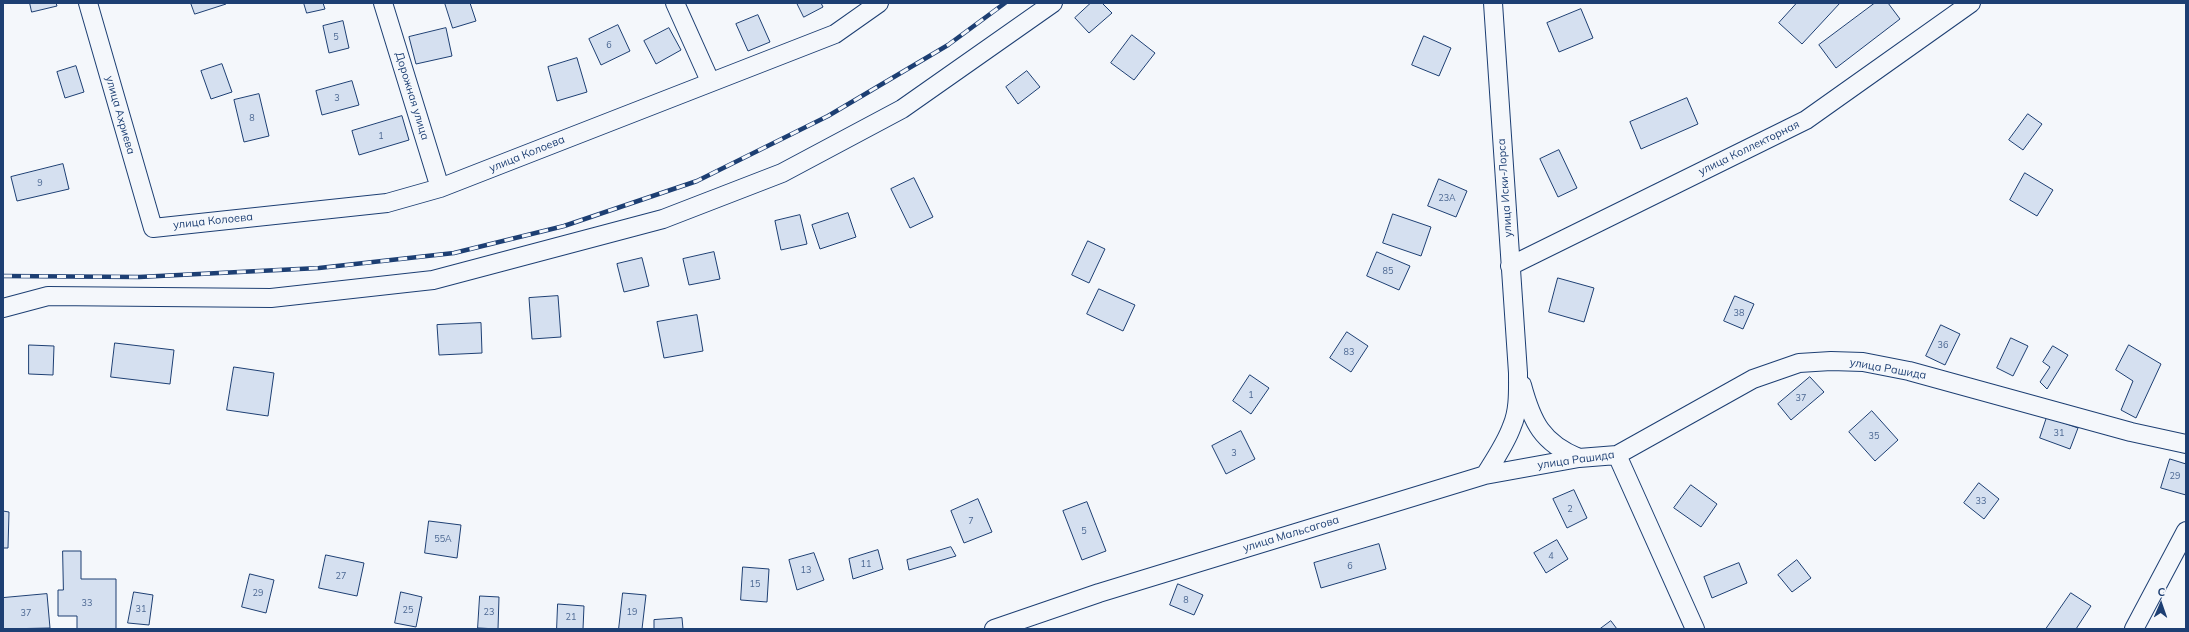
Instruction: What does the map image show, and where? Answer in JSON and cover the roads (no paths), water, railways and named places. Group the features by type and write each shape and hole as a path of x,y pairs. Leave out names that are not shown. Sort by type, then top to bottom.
{"street":[{"name":"улица Ахриева","path":"88,3 153,228"},
{"name":"Дорожная улица","path":"383,3 440,188"},
{"path":"676,3 710,81"},
{"name":"улица Колоева","path":"153,228 387,203 440,188 710,81 835,34 879,3"},
{"path":"3,308 48,296 271,298 433,280 663,219 782,173 902,109 1053,3"},
{"name":"улица Иски-Лорса","path":"1493,3 1518,373"},
{"name":"улица Коллекторная","path":"1510,266 1806,120 1971,3"},
{"name":"улица Рашида","path":"1485,475 1579,458 1617,455 1753,379 1799,363 1831,361 1863,362 1909,371 2131,432 2186,444"},
{"path":"1518,373 1527,404 1537,426 1555,446 1579,458"},
{"path":"1485,475 1502,448 1513,425 1517,403 1518,373"},
{"path":"1617,455 1695,629"},
{"name":"улица Мальсагова","path":"994,629 1099,593 1485,475"},
{"path":"2134,629 2186,531"}],"railway":[{"path":"3,276 139,277 319,268 454,253 564,226 697,181 828,116 948,45 1005,3"}]}
